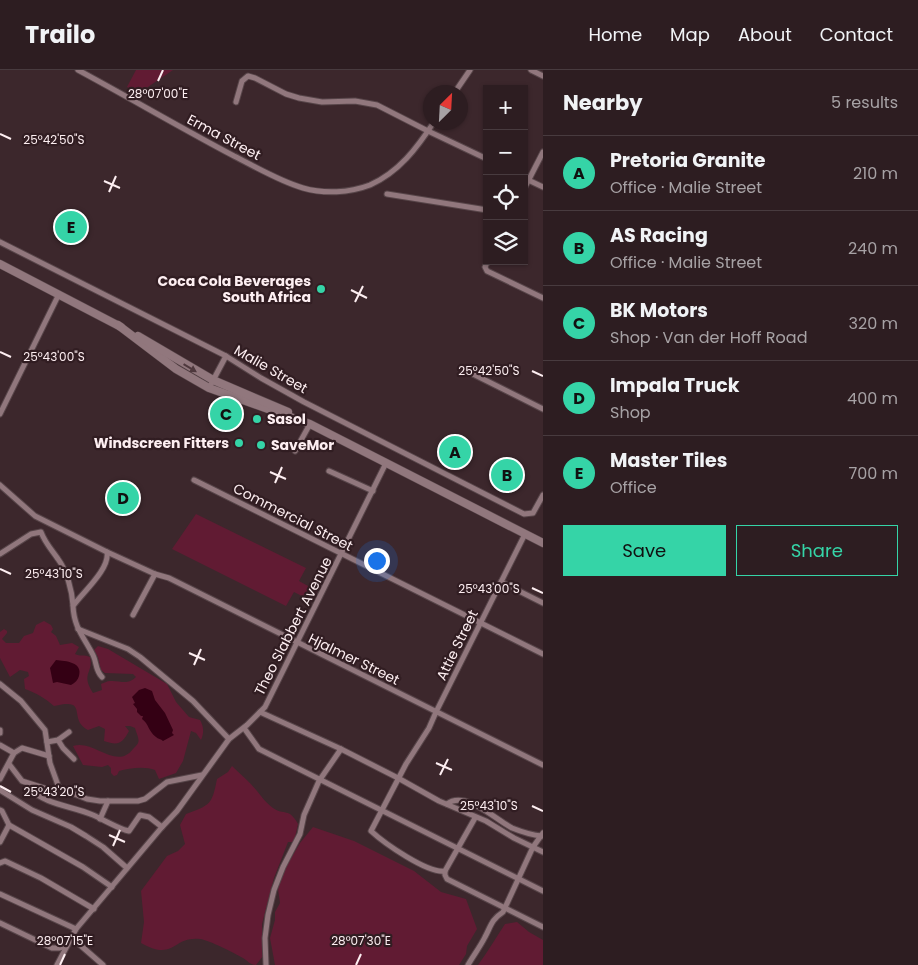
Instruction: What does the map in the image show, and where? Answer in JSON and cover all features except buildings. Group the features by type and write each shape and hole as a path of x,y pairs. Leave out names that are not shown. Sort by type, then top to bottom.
{"main road":[{"path":"0,264 118,325 211,384 273,405 543,543"}],"street":[{"name":"Erma Street","path":"78,70 199,138 281,180 321,192 348,190 369,185 393,172 404,162 428,131"},
{"path":"460,85 470,70"},
{"path":"531,70 543,76"},
{"path":"236,102 242,81 246,77 252,77 276,90 299,98 322,102 370,103 394,112 428,131 483,155"},
{"path":"528,177 543,152"},
{"path":"528,180 543,187"},
{"path":"386,194 483,209"},
{"name":"Malie Street","path":"0,242 226,356 267,382 304,402 524,514 530,514 535,511 543,495"},
{"path":"486,265 485,269 543,298"},
{"path":"0,414 59,294"},
{"path":"211,384 226,356"},
{"path":"473,374 543,409"},
{"path":"295,451 307,423"},
{"name":"Theo Slabbert Avenue","path":"57,965 76,929 177,811 229,739 244,728 265,707 386,463"},
{"path":"329,471 372,491"},
{"name":"Commercial Street","path":"194,480 543,654"},
{"name":"Hjalmer Street","path":"0,486 35,516 107,552 155,574 169,578 543,765"},
{"path":"0,554 31,534 41,532 44,542 62,566 72,596 78,629 94,655 97,671 102,677"},
{"name":"Attie Street","path":"445,871 442,872 417,862 371,831 410,756 430,728 436,712 525,534"},
{"path":"73,606 102,572 107,562 107,552"},
{"path":"133,615 155,574"},
{"path":"501,582 543,603"},
{"path":"78,629 140,657 194,701 229,739"},
{"path":"0,684 21,701 45,730 49,756 59,788"},
{"path":"260,712 341,749 439,801 486,822 543,852"},
{"path":"244,728 259,749 319,781 543,891"},
{"path":"47,742 58,740 69,732"},
{"path":"58,740 74,759"},
{"path":"0,745 14,753"},
{"path":"0,779 14,753 23,747 49,756"},
{"path":"266,965 265,938 274,890 283,867 300,834 304,815 319,781 341,749"},
{"path":"9,764 21,780 31,785 50,790 59,788 82,798 108,801 139,801 167,782 202,774"},
{"path":"31,785 29,789 37,796 129,831 140,815 145,815 162,827"},
{"path":"0,790 32,810 71,827 86,836 103,847 127,868"},
{"path":"447,804 454,799 466,800 510,827 524,833 542,834"},
{"path":"100,819 108,801"},
{"path":"0,810 9,825 77,864 112,887"},
{"path":"475,818 445,871 445,875 449,881 543,927"},
{"path":"486,822 499,820"},
{"path":"0,842 2,834 9,825"},
{"path":"468,965 496,916 504,912 533,846 542,834"},
{"path":"0,862 5,861 42,878 94,908"},
{"path":"0,894 76,929"},
{"path":"0,923 52,948 66,946"},
{"path":"72,938 103,965"}],"shaded area":[{"path":"136,70 173,70 139,93 127,87"},
{"path":"196,514 306,568 299,581 317,591 312,601 294,592 286,606 172,549"},
{"path":"44,621 51,625 53,629 51,632 56,636 60,645 72,643 79,647 75,654 90,657 91,662 87,677 93,693 102,690 101,684 114,681 126,682 136,677 133,674 105,673 101,670 94,650 98,646 108,649 167,684 176,702 189,717 200,720 203,730 201,740 196,733 191,731 183,761 176,773 159,779 155,770 137,768 119,771 114,776 108,765 102,767 83,765 73,746 81,745 119,757 126,755 138,744 138,738 135,728 125,726 129,731 122,741 113,743 104,741 105,729 99,726 88,730 82,725 77,711 72,704 54,706 40,696 25,689 24,679 29,676 28,672 20,670 10,677 0,658 0,632 4,629 7,631 2,639 6,643 19,643 24,636 33,633 36,625"},
{"path":"56,660 73,663 80,671 78,679 71,685 53,683 50,668"},
{"path":"145,688 152,691 155,700 165,713 173,730 172,733 174,735 163,741 151,732 142,719 143,716 137,712 133,704 135,703 132,697 139,690"},
{"path":"232,766 264,800 277,810 292,815 298,824 294,842 288,842 274,878 262,924 263,956 256,965 222,947 200,939 191,939 161,950 141,943 144,922 141,891 167,856 178,851 185,844 180,825 186,814 209,803 217,779 228,772"},
{"path":"313,827 354,841 414,871 441,892 466,899 477,929 459,965 275,965 270,938 275,920 275,912 280,903 278,889 284,870 300,843"},
{"path":"517,922 543,940 543,965 478,965 505,924"}],"place":[{"name":"Master Tiles","path":"71,227"},
{"name":"Coca Cola Beverages South Africa","path":"321,289"},
{"name":"BK Motors","path":"226,414"},
{"name":"Sasol","path":"257,419"},
{"name":"Windscreen Fitters","path":"239,443"},
{"name":"SaveMor","path":"261,445"},
{"name":"Pretoria Granite","path":"455,452"},
{"name":"AS Racing","path":"507,475"},
{"name":"Impala Truck","path":"123,498"}]}
